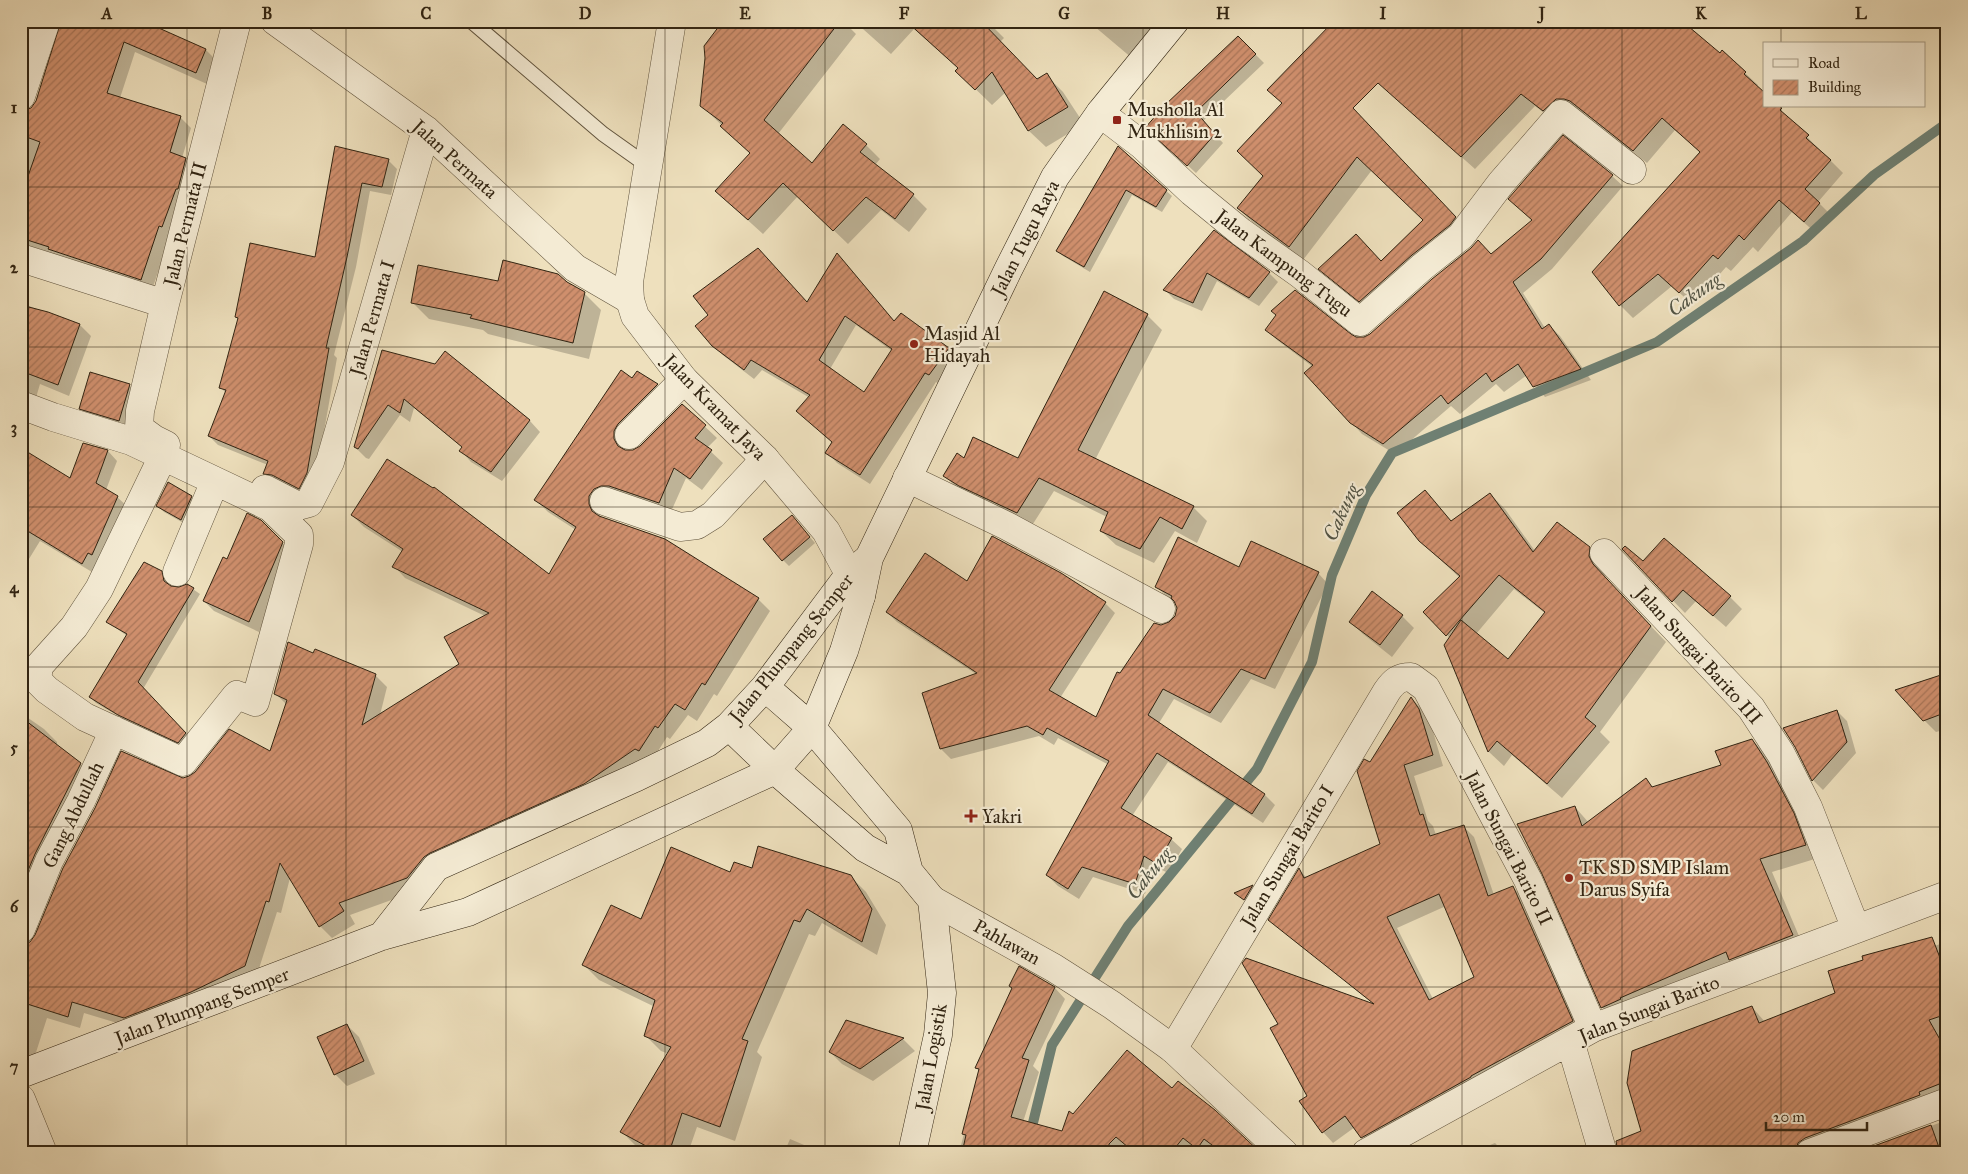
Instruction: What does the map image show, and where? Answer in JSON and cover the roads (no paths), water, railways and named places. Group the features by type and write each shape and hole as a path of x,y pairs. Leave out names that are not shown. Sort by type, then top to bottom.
{"street":[{"path":"21,96 46,21"},
{"name":"Jalan Permata II","path":"139,428 140,411 164,304 237,21"},
{"name":"Jalan Permata","path":"275,21 426,130 575,268 630,300"},
{"name":"Jalan Kramat Jaya","path":"672,21 629,282 630,300 635,316 684,380 764,458 826,531 860,576"},
{"name":"Jalan Tugu Raya","path":"860,576 1055,177 1100,113 1175,21"},
{"name":"Jalan Kampung Tugu","path":"1100,113 1142,145 1192,192 1241,232 1300,274 1360,322 1422,267 1461,236 1501,183 1561,114 1632,170"},
{"name":"Jalan Permata I","path":"139,428 154,439 298,506 309,504 330,462 426,130"},
{"path":"21,258 164,304"},
{"path":"629,435 684,380"},
{"path":"21,405 53,417 132,441 270,507 299,535 300,540 255,702 237,695 183,762 85,718 47,690 37,680 39,666 74,627 99,589 162,456"},
{"path":"604,501 680,527 698,525 713,515 764,458"},
{"path":"907,478 1007,526 1161,609"},
{"path":"177,572 215,481"},
{"name":"Jalan Sungai Barito III","path":"1604,553 1751,708 1781,754 1808,807 1856,929"},
{"name":"Jalan Plumpang Semper","path":"382,936 436,867 638,777 707,743 729,726 860,576"},
{"name":"Jalan Plumpang Semper","path":"21,1074 382,936 468,912 775,770 812,728 844,651 860,576"},
{"name":"Jalan Sungai Barito II","path":"1412,677 1426,688 1528,880 1593,1028"},
{"name":"Jalan Sungai Barito I","path":"1173,1049 1387,691 1399,678 1412,677"},
{"name":"Pahlawan","path":"765,686 812,728 898,830 909,872"},
{"name":"Pahlawan","path":"729,726 775,770 865,848 909,872 932,900 1054,968 1112,1005 1173,1049 1284,1153"},
{"name":"Gang Abdullah","path":"21,929 49,861 81,801 114,730"},
{"name":"Jalan Sungai Barito","path":"1366,1153 1593,1028 1947,895"},
{"name":"Jalan Logistik","path":"912,1153 938,1034 942,993 932,900"},
{"path":"1570,1042 1604,1153"},
{"path":"21,1099 43,1153"},
{"path":"1810,1153 1947,1102"}],"lane":[{"path":"471,21 603,134 648,166"}],"waterway":[{"name":"Cakung","path":"1030,1135 1052,1045 1128,926 1257,769 1312,662 1332,575 1366,495 1392,453 1657,342 1803,241 1874,175 1947,123"}],"place":[{"name":"Musholla Al Mukhlisin 2","path":"1117,120"},
{"name":"Masjid Al Hidayah","path":"914,344"},
{"name":"Yakri","path":"971,816"},
{"name":"TK SD SMP Islam Darus Syifa","path":"1569,878"}]}
